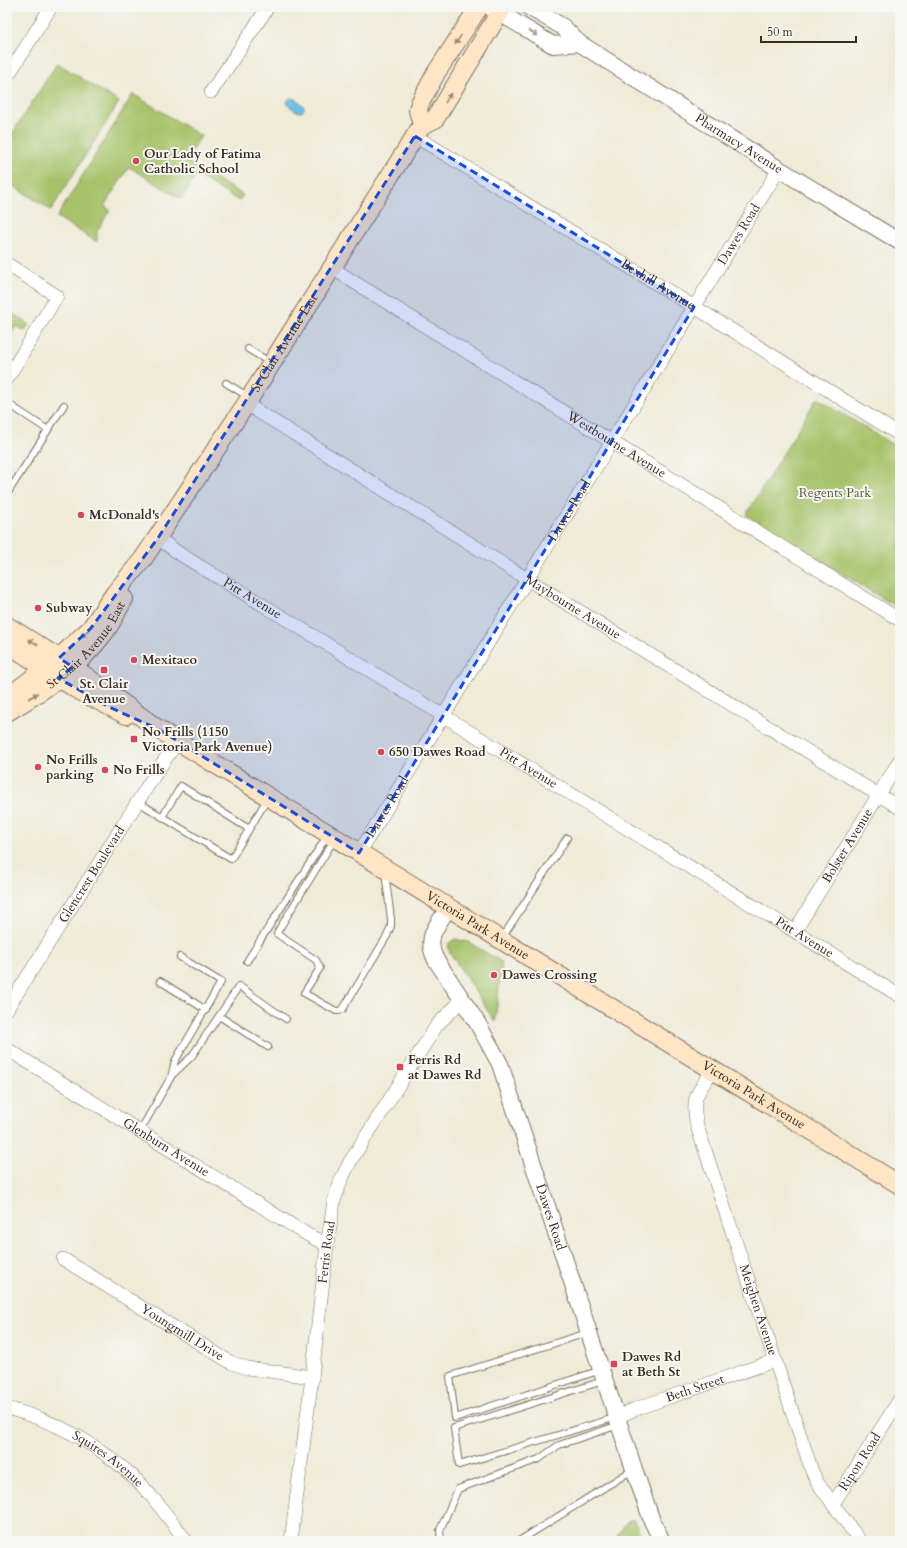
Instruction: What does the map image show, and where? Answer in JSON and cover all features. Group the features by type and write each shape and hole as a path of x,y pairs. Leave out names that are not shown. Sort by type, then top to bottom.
{"main road":[{"path":"418,130 418,110 420,103 436,73 479,7"},
{"name":"St Clair Avenue East","path":"7,712 66,662 158,538 272,364 418,130 435,119 498,9"},
{"name":"Victoria Park Avenue","path":"7,626 66,662 158,729 900,1185"},
{"name":"Victoria Park Avenue","path":"7,643 52,674 109,707 158,729"},
{"name":"St Clair Avenue East","path":"7,698 52,674"}],"street":[{"path":"7,77 51,7"},
{"path":"211,92 268,7"},
{"name":"Pharmacy Avenue","path":"529,7 563,27 579,43 779,169 900,242"},
{"path":"498,9 553,45 579,43"},
{"name":"Bexhill Avenue","path":"418,130 694,307 900,435"},
{"name":"Dawes Road","path":"359,853 779,169"},
{"path":"7,264 57,296 7,380"},
{"name":"Westbourne Avenue","path":"333,268 349,280 900,620"},
{"name":"Maybourne Avenue","path":"248,401 527,579 900,808"},
{"name":"Pitt Avenue","path":"158,538 180,554 445,715 900,996"},
{"name":"Glencrest Boulevard","path":"7,1009 178,741"},
{"name":"Bolster Avenue","path":"796,931 900,760"},
{"name":"Dawes Road","path":"449,907 433,932 430,945 436,960 491,1045 500,1064 634,1469 652,1521 662,1541"},
{"name":"Ferris Road","path":"291,1541 327,1245 334,1201 341,1180 351,1160 437,1025 462,1000"},
{"name":"Glenburn Avenue","path":"7,1049 308,1235 327,1245"},
{"name":"Meighen Avenue","path":"712,1070 701,1086 695,1099 694,1112 697,1126 812,1472 860,1541"},
{"name":"Youngmill Drive","path":"63,1259 230,1362 247,1368 312,1377"},
{"name":"Beth Street","path":"618,1421 635,1409 774,1361"},
{"name":"Ripon Road","path":"833,1504 900,1399"},
{"name":"Squires Avenue","path":"7,1408 36,1416 64,1429 93,1446 112,1460 130,1474 157,1503 186,1541"}],"lane":[{"path":"248,349 272,364"},
{"path":"226,384 248,401"},
{"path":"7,404 48,430"},
{"path":"7,494 64,405"},
{"path":"162,817 181,786 249,829"},
{"path":"138,802 230,859 269,797"},
{"path":"331,836 277,934 316,960 320,968 304,993 336,1011 343,1009 388,936 391,926 384,868"},
{"path":"248,961 331,836"},
{"path":"501,940 567,838"},
{"path":"140,1131 171,1076 175,1061 221,982 180,957"},
{"path":"160,981 206,1010"},
{"path":"171,1076 192,1056 239,986 286,1019"},
{"path":"219,1016 268,1047"},
{"path":"588,1332 450,1376 455,1418 603,1376"},
{"path":"603,1376 454,1428 459,1465 618,1421"},
{"path":"441,1541 440,1530 458,1488 539,1459 559,1445 618,1421"},
{"path":"518,1541 634,1469"}],"highlighted area":[{"path":"415,136 694,307 359,853 158,729 109,707 58,678 73,667 59,658 91,628 158,538"}],"green space":[{"path":"57,63 119,102 51,210 7,182 7,142"},
{"path":"133,94 201,136 186,161 243,195 239,201 196,175 181,199 129,167 104,206 110,210 97,231 97,242 57,217"},
{"path":"7,310 29,324 25,331 16,326 7,339"},
{"name":"Regents Park","path":"817,398 900,449 900,609 746,515"},
{"path":"455,939 468,942 502,962 495,1022 450,953 448,948 449,943"},
{"path":"633,1519 644,1541 614,1541 626,1523"}],"water":[{"path":"290,98 302,104 304,108 302,112 295,110 289,105 287,101"}],"place":[{"name":"Our Lady of Fatima Catholic School","path":"136,161"},
{"name":"McDonald's","path":"81,515"},
{"name":"Subway","path":"38,608"},
{"name":"Mexitaco","path":"134,660"},
{"name":"St. Clair Avenue","path":"104,670"},
{"name":"No Frills (1150 Victoria Park Avenue)","path":"134,739"},
{"name":"650 Dawes Road","path":"381,752"},
{"name":"No Frills parking","path":"38,767"},
{"name":"No Frills","path":"105,770"},
{"name":"Dawes Crossing","path":"494,975"},
{"name":"Ferris Rd at Dawes Rd","path":"400,1067"},
{"name":"Dawes Rd at Beth St","path":"614,1364"}]}
